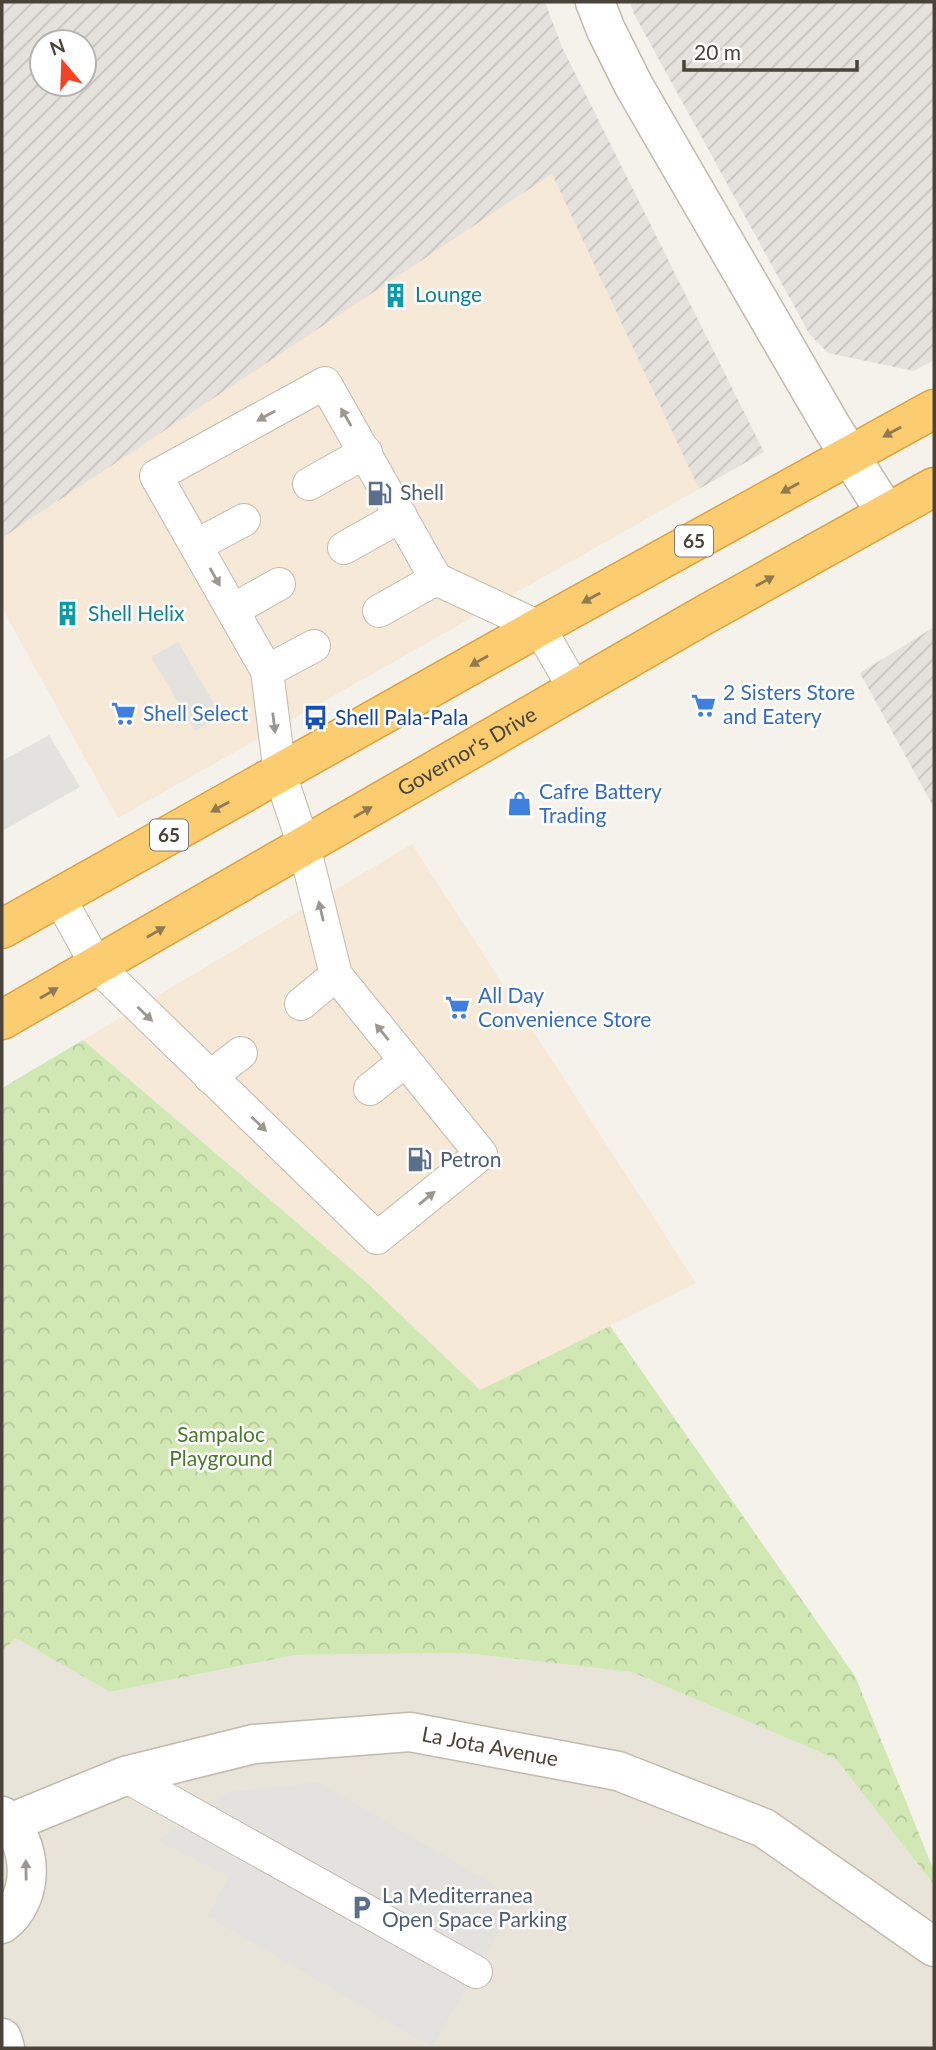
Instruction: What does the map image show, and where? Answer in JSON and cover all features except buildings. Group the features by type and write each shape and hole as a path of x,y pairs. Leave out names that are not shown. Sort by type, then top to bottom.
{"highway":[{"name":"65","path":"2,929 538,627 934,409"},
{"name":"Governor's Drive","path":"2,1020 934,487"}],"street":[{"path":"595,2 634,86 849,455 886,513"},
{"name":"La Jota Avenue","path":"6,1819 125,1776 254,1744 410,1732 618,1771 764,1828 934,1947"},
{"path":"2,1924 19,1903 26,1883 27,1861 22,1841 6,1819"},
{"path":"2,2038 5,2048"}],"lane":[{"path":"59,897 97,966 210,1077 299,1145 377,1238 481,1154 336,975 304,846 280,774 267,671 156,476 326,383 436,579 538,627 575,690"},
{"path":"309,484 366,452"},
{"path":"344,548 401,516"},
{"path":"197,545 244,520"},
{"path":"379,611 436,579"},
{"path":"233,610 279,584"},
{"path":"267,671 314,646"},
{"path":"301,1004 336,975"},
{"path":"210,1077 241,1053"},
{"path":"370,1089 405,1060"},
{"path":"125,1776 476,1972"}],"shaded area":[{"path":"2,2 545,2 562,47 764,452 699,489 552,174 2,538"},
{"path":"630,2 934,2 934,360 914,371 828,353 810,335 634,14"},
{"name":"Shell","path":"552,173 699,489 118,818 2,608 2,538"},
{"path":"934,627 934,808 860,673"},
{"path":"178,642 221,716 195,731 151,657"},
{"path":"49,735 80,787 2,831 2,761"},
{"name":"Petron","path":"412,844 696,1283 480,1390 364,1280 83,1040"},
{"path":"15,1637 110,1692 295,1655 464,1653 633,1672 836,1759 934,1885 934,2048 2,2048 2,1651"},
{"name":"La Mediterranea Open Space Parking","path":"318,1782 518,1899 432,2047 207,1916 229,1877 158,1841 229,1792"}],"green space":[{"name":"Sampaloc Playground","path":"83,1040 364,1280 480,1390 610,1326 855,1676 934,1871 934,1885 836,1759 632,1672 464,1653 295,1655 110,1692 16,1638 2,1651 2,1088"}],"place":[{"name":"Lounge","path":"395,295"},
{"name":"Shell","path":"380,493"},
{"name":"Shell Helix","path":"68,614"},
{"name":"2 Sisters Store and Eatery","path":"703,705"},
{"name":"Shell Select","path":"123,714"},
{"name":"Shell Pala-Pala","path":"315,718"},
{"name":"Cafre Battery Trading","path":"519,804"},
{"name":"All Day Convenience Store","path":"458,1008"},
{"name":"Petron","path":"420,1160"},
{"name":"La Mediterranea Open Space Parking","path":"362,1908"}]}
